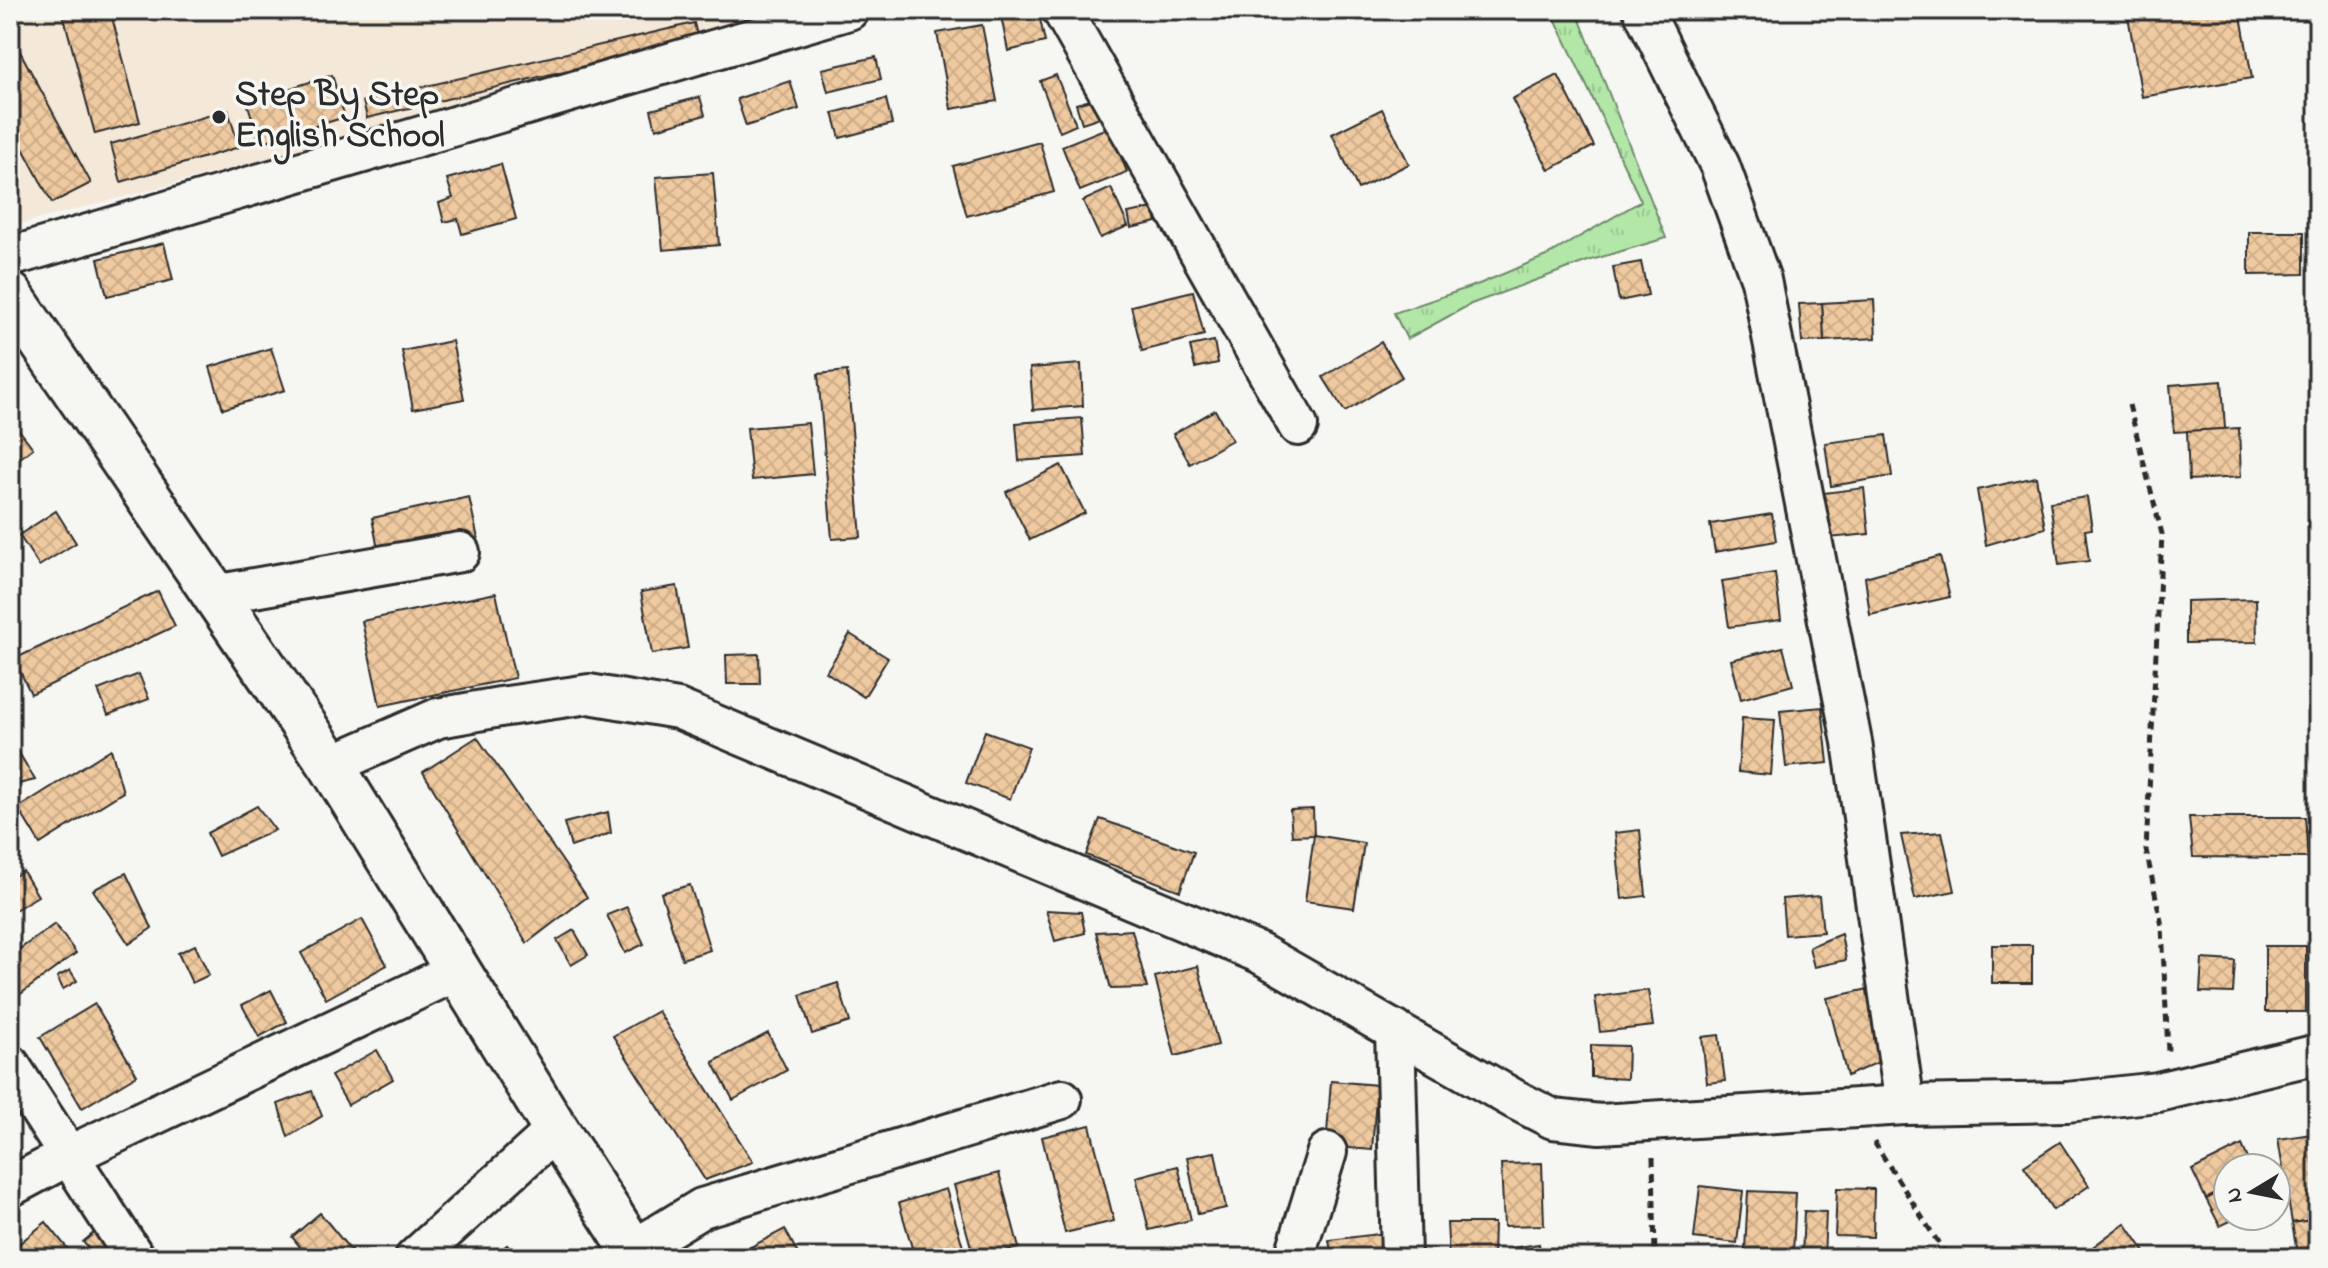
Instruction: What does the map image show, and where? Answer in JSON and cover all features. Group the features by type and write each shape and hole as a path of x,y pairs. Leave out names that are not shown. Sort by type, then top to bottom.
{"main road":[{"path":"10,295 331,765 636,1254"}],"street":[{"path":"10,257 849,10"},
{"path":"1062,10 1298,426"},
{"path":"1643,10 1720,166 1761,280 1852,742 1905,1105"},
{"path":"214,595 460,552"},
{"path":"331,765 438,718 500,707 589,694 678,709 1259,953 1553,1119 1600,1124 1905,1105 2067,1102 2170,1089 2318,1054"},
{"path":"10,1187 70,1155 457,971"},
{"path":"1395,1030 1401,1258"},
{"path":"10,1065 135,1258"},
{"path":"636,1254 702,1208 1062,1099"},
{"path":"415,1258 556,1130"},
{"path":"1294,1258 1327,1152"}],"path":[{"path":"2129,405 2162,534 2146,850 2162,926 2170,1089"},
{"path":"1852,1108 1948,1258"},
{"path":"1651,1120 1655,1258"}],"shaded area":[{"name":"Step By Step English School","path":"10,10 788,10 794,20 17,225 10,214"}],"green space":[{"path":"1551,10 1576,10 1666,238 1588,261 1471,304 1407,339 1394,313 1479,284 1546,256 1641,201"}],"building":[{"path":"62,10 110,10 140,122 95,134"},
{"path":"1038,10 1045,42 1008,51 1001,16"},
{"path":"2127,10 2240,10 2252,78 2142,97"},
{"path":"694,23 698,39 367,118 363,101"},
{"path":"982,25 997,101 951,109 937,33"},
{"path":"10,33 91,183 52,203 10,124"},
{"path":"876,57 881,79 828,92 822,69"},
{"path":"332,75 345,117 260,143 247,102"},
{"path":"1056,75 1076,125 1060,132 1040,81"},
{"path":"1558,75 1594,146 1549,170 1512,99"},
{"path":"790,81 799,109 746,126 737,99"},
{"path":"700,97 705,115 656,129 651,110"},
{"path":"1098,98 1103,116 1082,123 1076,104"},
{"path":"886,99 892,124 840,138 833,113"},
{"path":"1382,109 1409,164 1358,189 1332,134"},
{"path":"228,110 239,147 121,182 111,144"},
{"path":"1109,127 1127,172 1080,191 1062,146"},
{"path":"1040,142 1054,192 967,216 953,166"},
{"path":"501,164 516,219 462,234 458,219 444,222 439,203 453,198 447,179"},
{"path":"713,173 719,245 663,250 656,177"},
{"path":"1111,188 1128,226 1100,238 1083,201"},
{"path":"1154,208 1157,222 1131,228 1128,213"},
{"path":"2249,232 2304,232 2304,274 2249,275"},
{"path":"164,243 173,280 107,296 98,259"},
{"path":"1641,262 1648,295 1619,301 1613,267"},
{"path":"1193,291 1204,335 1142,351 1131,306"},
{"path":"1874,300 1876,338 1824,341 1822,303"},
{"path":"1822,303 1824,341 1802,342 1799,304"},
{"path":"452,341 464,399 413,409 402,351"},
{"path":"1214,341 1218,363 1195,368 1190,346"},
{"path":"1381,342 1402,377 1345,412 1323,377"},
{"path":"271,348 285,390 223,409 210,367"},
{"path":"1081,364 1083,406 1033,410 1030,368"},
{"path":"847,371 861,537 832,539 818,374"},
{"path":"2222,381 2225,429 2174,432 2170,385"},
{"path":"1215,410 1232,440 1190,464 1173,434"},
{"path":"10,418 33,448 10,466"},
{"path":"1082,418 1085,456 1019,461 1016,423"},
{"path":"808,423 813,474 752,480 747,428"},
{"path":"2239,428 2241,477 2189,480 2187,431"},
{"path":"1886,435 1892,476 1831,486 1825,443"},
{"path":"1061,465 1085,513 1030,540 1006,492"},
{"path":"2036,477 2045,528 1986,545 1977,490"},
{"path":"1864,488 1869,534 1829,538 1823,493"},
{"path":"469,497 478,539 380,560 372,518"},
{"path":"2087,497 2092,529 2085,530 2089,561 2059,565 2050,502"},
{"path":"56,511 76,543 39,566 19,535"},
{"path":"1772,514 1776,541 1715,552 1710,524"},
{"path":"1940,556 1950,597 1870,615 1865,577"},
{"path":"1775,573 1781,620 1729,627 1722,581"},
{"path":"677,586 688,648 652,654 641,592"},
{"path":"158,591 175,626 31,694 14,659"},
{"path":"496,593 515,678 380,706 362,621"},
{"path":"2256,599 2257,642 2186,643 2186,601"},
{"path":"850,634 888,658 864,697 826,672"},
{"path":"1783,647 1793,685 1741,699 1731,660"},
{"path":"759,654 760,684 727,684 726,655"},
{"path":"139,674 149,699 108,715 98,690"},
{"path":"1822,707 1828,763 1786,767 1780,711"},
{"path":"1742,718 1775,720 1771,775 1738,772"},
{"path":"985,731 1029,747 1010,799 966,783"},
{"path":"477,737 587,897 527,943 423,772"},
{"path":"15,746 35,780 10,786 10,749"},
{"path":"111,749 123,792 40,844 18,808"},
{"path":"257,806 275,830 218,856 207,833"},
{"path":"1313,809 1314,835 1292,836 1290,810"},
{"path":"608,812 611,833 571,847 564,823"},
{"path":"2189,817 2305,817 2308,858 2193,857"},
{"path":"1100,819 1194,852 1180,891 1086,855"},
{"path":"1640,830 1646,896 1622,899 1615,833"},
{"path":"1942,832 1955,891 1915,899 1901,835"},
{"path":"1314,835 1364,843 1354,908 1305,901"},
{"path":"23,871 38,896 10,913 10,879"},
{"path":"126,873 152,928 129,944 93,890"},
{"path":"690,885 710,950 682,959 661,893"},
{"path":"1819,896 1823,932 1785,935 1782,899"},
{"path":"627,907 644,944 625,953 607,915"},
{"path":"1046,910 1081,912 1085,933 1055,941"},
{"path":"362,919 387,965 326,999 301,953"},
{"path":"55,924 76,953 15,998 10,991 10,956"},
{"path":"574,930 588,955 571,965 557,940"},
{"path":"1132,930 1147,988 1111,989 1096,932"},
{"path":"1841,934 1846,960 1814,967 1809,947"},
{"path":"195,945 209,975 192,983 178,953"},
{"path":"1992,945 2032,945 2032,983 1992,983"},
{"path":"2265,946 2306,946 2306,1012 2265,1012"},
{"path":"2202,959 2235,961 2233,993 2200,992"},
{"path":"1198,966 1218,1045 1175,1056 1155,977"},
{"path":"70,970 77,981 63,989 57,977"},
{"path":"838,983 850,1022 812,1034 800,995"},
{"path":"1873,988 1881,1061 1847,1076 1827,998"},
{"path":"271,990 287,1022 259,1037 242,1005"},
{"path":"1648,990 1653,1026 1600,1032 1595,997"},
{"path":"95,1004 137,1075 82,1108 40,1037"},
{"path":"658,1011 753,1162 705,1180 613,1036"},
{"path":"768,1033 787,1070 733,1100 713,1062"},
{"path":"1719,1035 1725,1081 1707,1083 1702,1037"},
{"path":"1591,1045 1628,1046 1627,1079 1591,1077"},
{"path":"377,1050 393,1079 348,1105 331,1076"},
{"path":"1331,1081 1377,1085 1372,1150 1326,1146"},
{"path":"312,1091 322,1116 288,1137 278,1104"},
{"path":"1090,1125 1114,1221 1065,1233 1042,1137"},
{"path":"2318,1133 2318,1172 2312,1134"},
{"path":"2312,1134 2318,1172 2318,1219 2292,1223 2292,1152 2280,1152 2278,1139"},
{"path":"2060,1142 2089,1186 2053,1210 2024,1166"},
{"path":"2242,1145 2245,1152 2228,1152"},
{"path":"1215,1152 1226,1208 1198,1214 1187,1157"},
{"path":"2212,1160 2212,1196 2206,1199 2192,1170"},
{"path":"1542,1163 1544,1225 1504,1226 1501,1164"},
{"path":"1178,1166 1191,1220 1149,1230 1136,1177"},
{"path":"999,1173 1019,1248 974,1258 954,1185"},
{"path":"1700,1186 1743,1191 1737,1243 1694,1238"},
{"path":"1837,1188 1874,1189 1873,1237 1835,1236"},
{"path":"946,1189 966,1257 915,1258 899,1203"},
{"path":"1748,1191 1796,1193 1793,1254 1745,1251"},
{"path":"2212,1196 2212,1211 2206,1199"},
{"path":"1804,1211 1826,1212 1824,1258 1802,1258"},
{"path":"320,1213 357,1258 309,1258 292,1237"},
{"path":"2318,1219 2318,1249 2297,1253 2292,1223"},
{"path":"46,1222 75,1258 10,1258 10,1251"},
{"path":"1447,1223 1494,1223 1493,1258 1449,1258"},
{"path":"2125,1223 2149,1258 2084,1258 2082,1255"},
{"path":"785,1229 800,1258 749,1258 745,1250"},
{"path":"95,1232 116,1258 96,1258 83,1242"},
{"path":"1386,1233 1388,1256 1332,1258 1329,1240"},
{"path":"1539,1244 1541,1258 1512,1258 1511,1248"},
{"path":"507,1245 518,1258 491,1258"}],"place":[{"name":"Step By Step English School","path":"219,117"}]}
